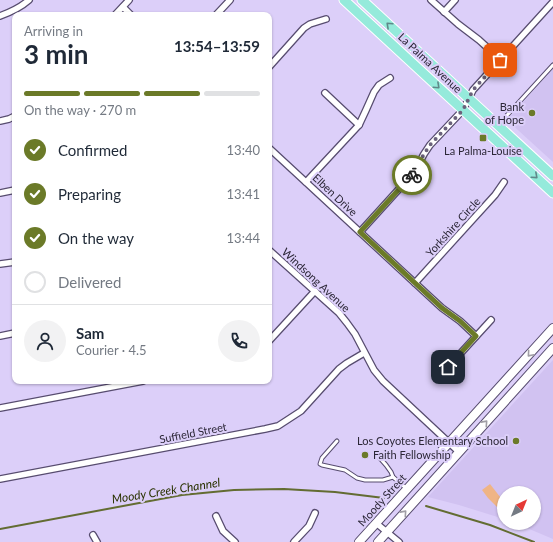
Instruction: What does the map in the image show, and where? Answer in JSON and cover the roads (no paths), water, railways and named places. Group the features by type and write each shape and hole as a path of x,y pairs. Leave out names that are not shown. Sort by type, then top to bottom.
{"main road":[{"name":"La Palma Avenue","path":"344,0 553,193"},
{"name":"La Palma Avenue","path":"362,0 553,176"},
{"path":"516,159 525,150"},
{"name":"Moody Street","path":"359,542 553,328"},
{"path":"378,542 553,348"},
{"path":"518,367 528,376"}],"street":[{"path":"0,16 10,13 29,0"},
{"path":"118,12 129,0"},
{"path":"219,12 230,0"},
{"path":"431,0 479,40 500,60"},
{"path":"444,12 454,0"},
{"path":"360,232 409,178 430,145 463,110 473,90 553,2"},
{"path":"123,7 128,12"},
{"path":"272,64 304,28 310,24 326,19"},
{"path":"306,182 359,125 374,92 379,85 390,78"},
{"path":"325,93 359,125"},
{"path":"0,121 12,117"},
{"name":"Elben Drive","path":"272,151 442,308 460,321 476,336"},
{"name":"Yorkshire Circle","path":"415,283 495,195 504,182"},
{"path":"0,193 12,191"},
{"name":"Windsong Avenue","path":"272,253 338,313 355,334 374,370 383,381 459,452"},
{"path":"0,264 12,262"},
{"path":"272,337 315,291"},
{"path":"448,367 491,320"},
{"path":"0,336 12,334"},
{"name":"Suffield Street","path":"0,479 265,430 278,426 301,411 339,369 364,353"},
{"path":"0,408 127,384"},
{"path":"294,542 309,526 315,513"},
{"path":"216,516 223,531 235,542"},
{"path":"376,523 399,542"},
{"path":"93,535 97,542"}],"lane":[{"path":"498,126 553,65"},
{"path":"337,441 322,458 320,464 345,470 357,478 365,480 384,480 393,477"},
{"path":"379,458 389,468 393,477 407,489"}],"waterway":[{"name":"Moody Creek Channel","path":"0,529 182,495 234,490 284,489 335,492 384,498"},
{"name":"Moody Creek Channel","path":"426,506 490,525 534,542"}],"place":[{"name":"Bank of Hope","path":"532,113"},
{"name":"La Palma-Louise","path":"483,138"},
{"name":"Los Coyotes Elementary School","path":"516,441"},
{"name":"Faith Fellowship","path":"365,455"}]}
